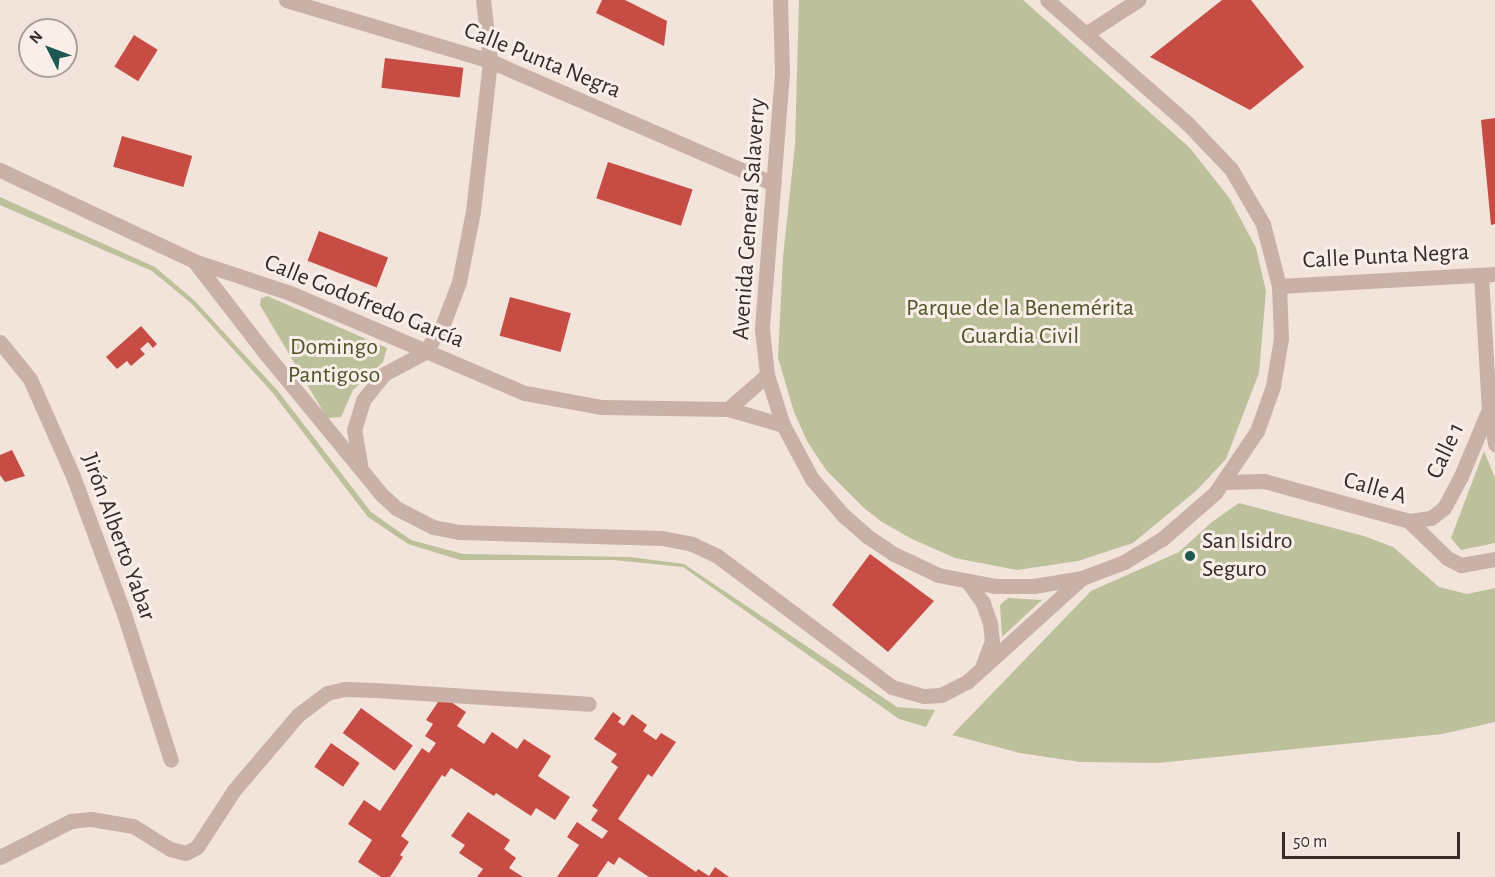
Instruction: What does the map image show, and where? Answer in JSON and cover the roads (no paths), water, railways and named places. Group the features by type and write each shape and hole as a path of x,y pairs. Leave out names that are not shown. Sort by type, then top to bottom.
{"street":[{"name":"Calle Punta Negra","path":"285,0 490,61 774,184"},
{"path":"365,474 354,439 358,408 368,391 384,374 425,352 453,303 465,256 473,211 490,61 483,0"},
{"name":"Avenida General Salaverry","path":"780,0 782,74 763,308 763,346 767,375 783,426 813,478 843,515 867,536 913,565 938,575 995,586 1034,586 1082,578 1124,562 1162,539 1215,493 1257,431 1273,386 1281,338 1280,286 1263,224 1231,169 1187,123 1047,0"},
{"path":"1087,33 1138,0"},
{"name":"Calle Godofredo García","path":"0,170 194,261 290,293 525,393 601,408 728,409 783,426"},
{"path":"194,261 266,354 365,474 396,508 433,527 459,532 662,538 692,544 716,555 892,687 924,696 941,695 968,681 1082,578"},
{"name":"Calle Punta Negra","path":"1280,286 1488,274"},
{"name":"Calle 1","path":"1488,274 1489,409 1495,444"},
{"name":"Jirón Alberto Yabar","path":"0,342 30,379 65,455 124,614 171,760"},
{"path":"728,409 767,375"},
{"name":"Calle 1","path":"1408,520 1431,518 1444,508 1461,476 1489,409"},
{"name":"Calle A","path":"1238,461 1264,481"},
{"name":"Calle A","path":"1223,482 1264,481 1408,520 1447,558 1461,564 1495,559"},
{"path":"968,582 983,603 992,630 990,649 980,669"},
{"path":"0,857 71,821 90,819 133,826 170,849 186,853 197,847 241,781 298,715 327,693 345,689 375,690 590,704"}],"place":[{"name":"San Isidro Seguro","path":"1190,556"}],"park label":[{"name":"Parque de la Benemérita Guardia Civil","path":"1020,323"},
{"name":"Domingo Pantigoso","path":"334,362"}]}
